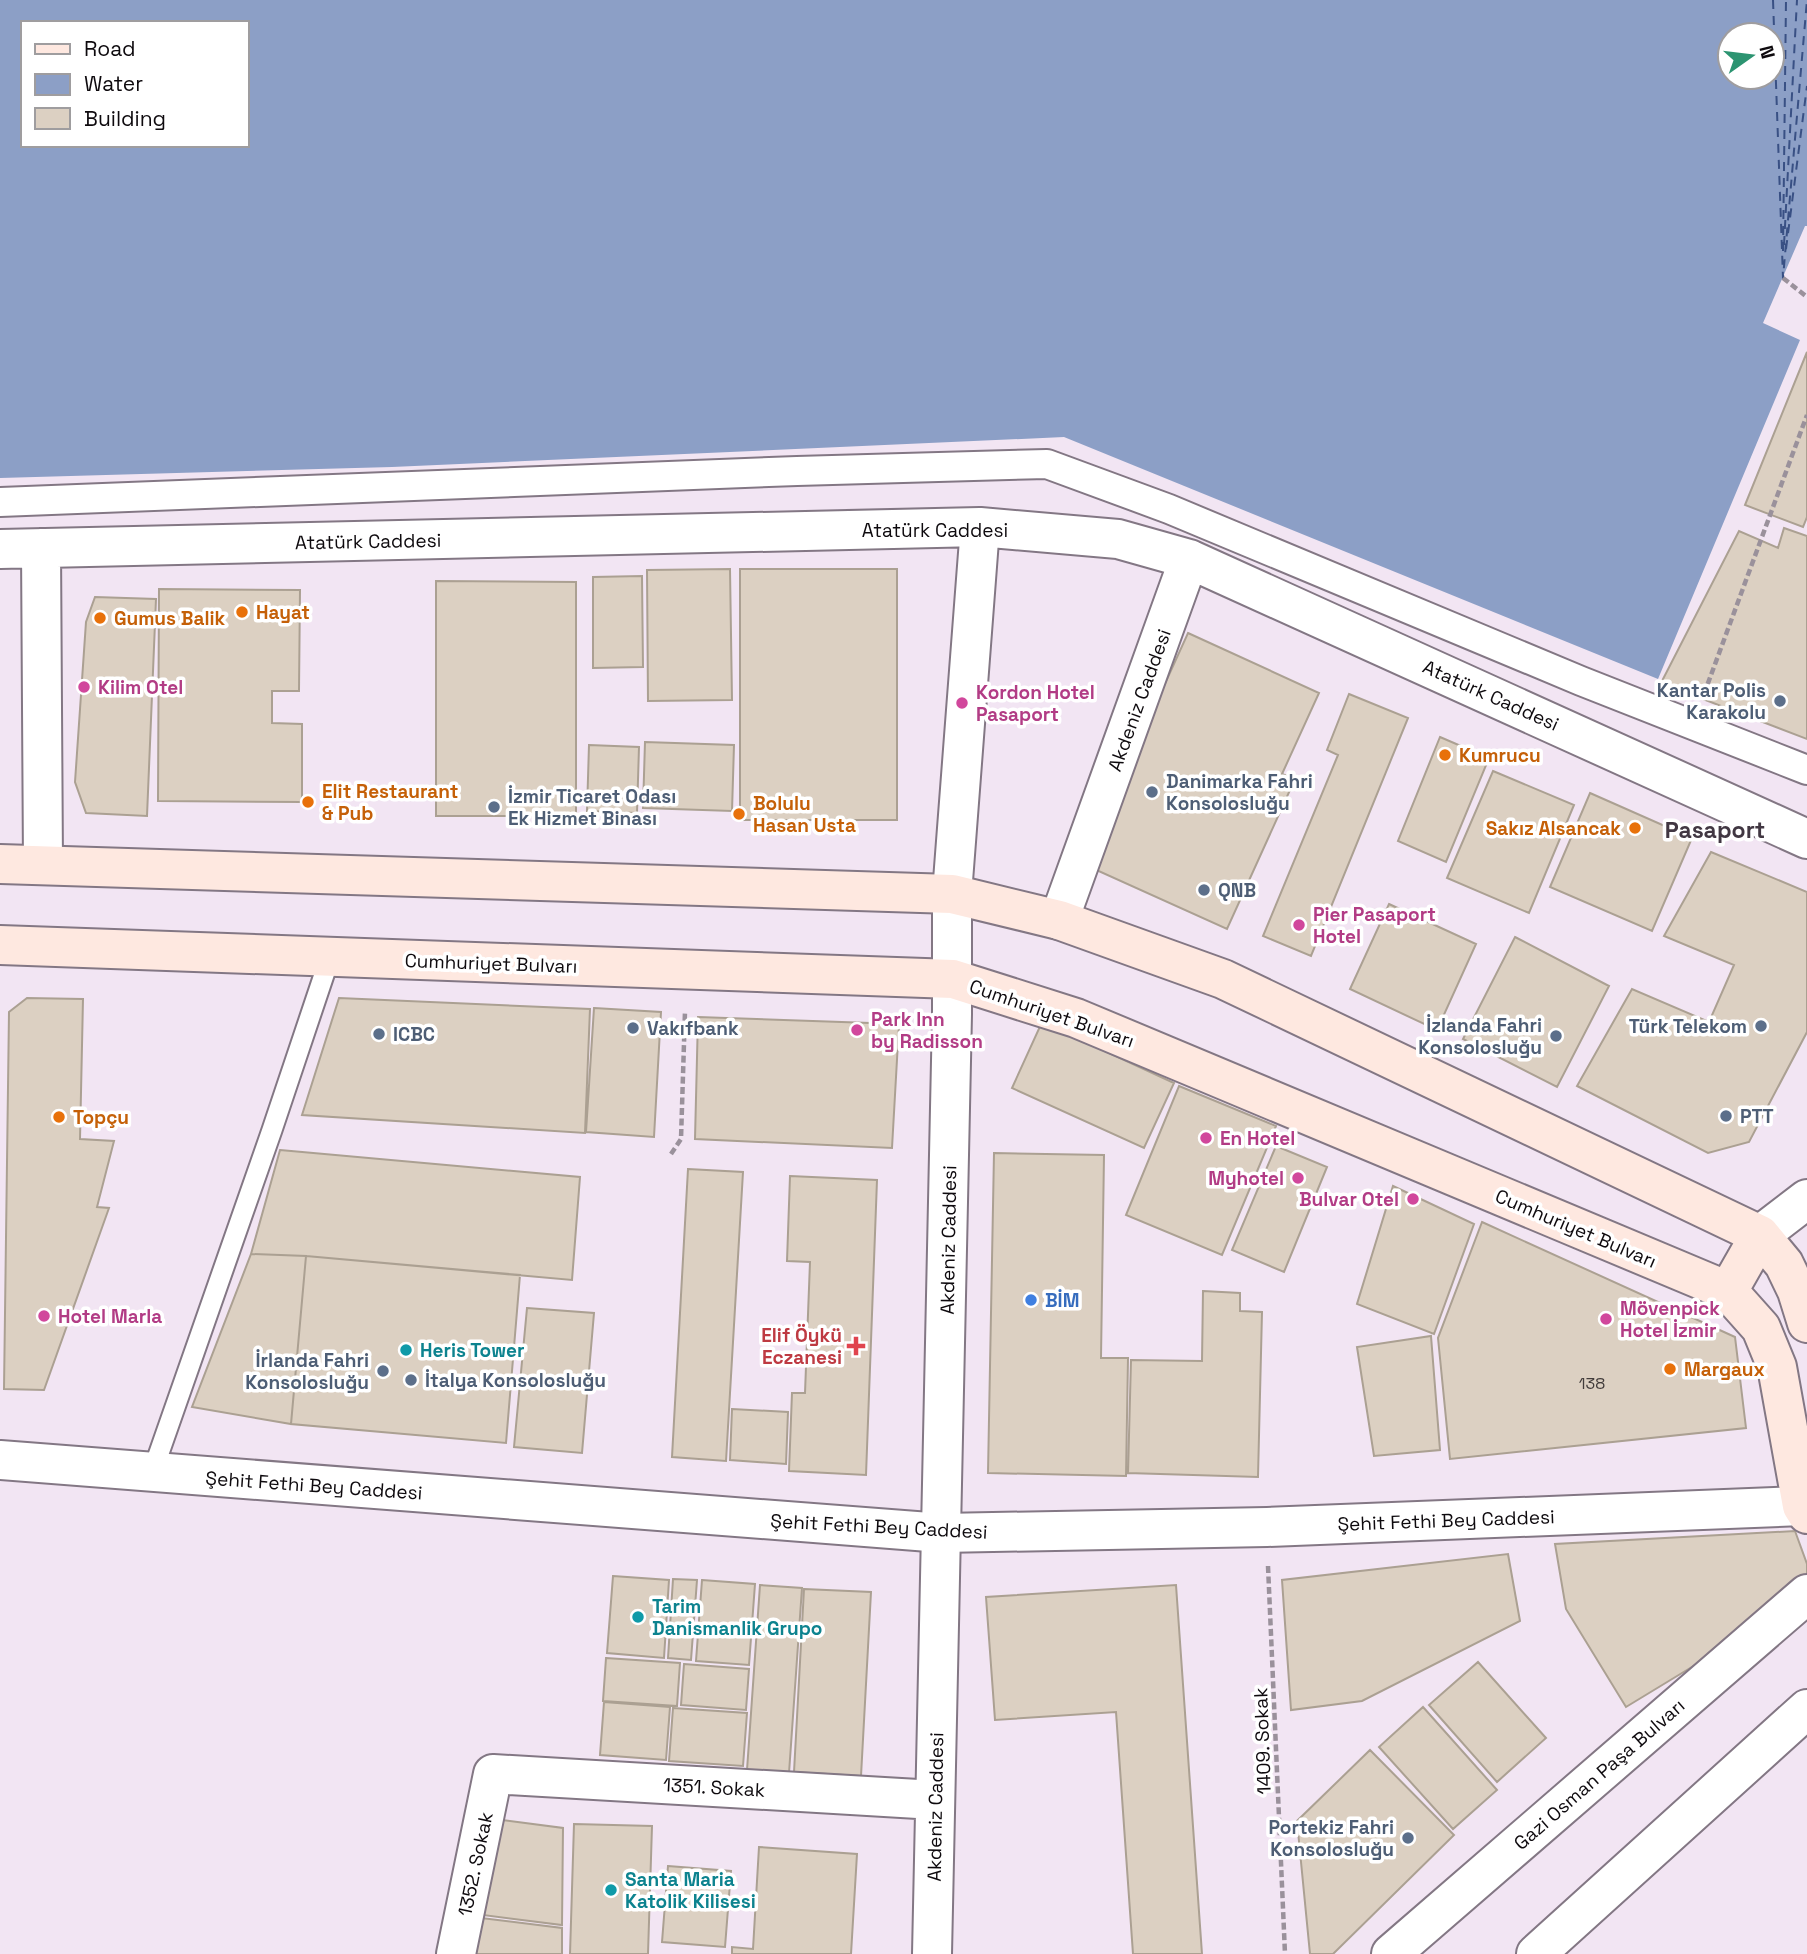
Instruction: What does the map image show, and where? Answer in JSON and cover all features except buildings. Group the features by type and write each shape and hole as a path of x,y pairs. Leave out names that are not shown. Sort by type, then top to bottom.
{"main road":[{"path":"0,864 952,894 1059,920 1223,979 1760,1235 1804,1294"},
{"name":"Cumhuriyet Bulvarı","path":"0,945 953,979 1076,1018 1728,1291 1761,1328 1777,1367 1805,1510"},
{"path":"1728,1291 1760,1235"}],"street":[{"path":"0,502 1047,464 1168,509 1581,681 1807,770"},
{"name":"Atatürk Caddesi","path":"0,549 980,527 1118,539 1189,559 1807,839"},
{"name":"Akdeniz Caddesi","path":"932,1954 953,979 952,894 980,527"},
{"path":"41,548 43,864"},
{"name":"Akdeniz Caddesi","path":"1059,920 1189,559"},
{"path":"1760,1235 1807,1199"},
{"name":"Şehit Fethi Bey Caddesi","path":"0,1460 942,1533 1267,1527 1805,1510"},
{"name":"Gazi Osman Paşa Bulvarı","path":"1391,1954 1807,1594"},
{"path":"1536,1954 1807,1709"},
{"name":"1351. Sokak","path":"493,1773 935,1800"},
{"name":"1352. Sokak","path":"456,1954 493,1773"}],"lane":[{"path":"152,1473 330,957"}],"path":[{"path":"1783,278 1807,297"},
{"path":"1693,724 1807,415"},
{"path":"671,1154 681,1139 685,1011"},
{"name":"1409. Sokak","path":"1267,1527 1285,1954"}],"water":[{"path":"0,0 1807,0 1807,226 1763,323 1800,340 1658,679 1064,437 392,467 0,478"}],"ferry route":[{"path":"1773,0 1783,278 1807,0"},
{"path":"1783,251 1786,0"},
{"path":"1784,245 1797,0"},
{"path":"1786,249 1807,86"}],"place":[{"name":"Hayat","path":"242,612"},
{"name":"Gumus Balik","path":"100,618"},
{"name":"Kilim Otel","path":"84,687"},
{"name":"Kantar Polis Karakolu","path":"1780,701"},
{"name":"Kordon Hotel Pasaport","path":"962,703"},
{"name":"Kumrucu","path":"1445,755"},
{"name":"Danimarka Fahri Konsolosluğu","path":"1152,792"},
{"name":"Elit Restaurant & Pub","path":"308,802"},
{"name":"İzmir Ticaret Odası Ek Hizmet Binası","path":"494,807"},
{"name":"Bolulu Hasan Usta","path":"739,814"},
{"name":"Sakız Alsancak","path":"1635,828"},
{"name":"QNB","path":"1204,890"},
{"name":"Pier Pasaport Hotel","path":"1299,925"},
{"name":"Türk Telekom","path":"1761,1026"},
{"name":"Vakıfbank","path":"633,1028"},
{"name":"Park Inn by Radisson","path":"857,1030"},
{"name":"ICBC","path":"379,1034"},
{"name":"İzlanda Fahri Konsolosluğu","path":"1556,1036"},
{"name":"PTT","path":"1726,1116"},
{"name":"Topçu","path":"59,1117"},
{"name":"En Hotel","path":"1206,1138"},
{"name":"Myhotel","path":"1298,1178"},
{"name":"Bulvar Otel","path":"1413,1199"},
{"name":"BİM","path":"1031,1300"},
{"name":"Hotel Marla","path":"44,1316"},
{"name":"Mövenpick Hotel İzmir","path":"1606,1319"},
{"name":"Elif Öykü Eczanesi","path":"856,1346"},
{"name":"Heris Tower","path":"406,1350"},
{"name":"Margaux","path":"1670,1369"},
{"name":"İrlanda Fahri Konsolosluğu","path":"383,1371"},
{"name":"İtalya Konsolosluğu","path":"411,1380"},
{"name":"Tarim Danismanlik Grupo","path":"638,1617"},
{"name":"Portekiz Fahri Konsolosluğu","path":"1408,1838"},
{"name":"Santa Maria Katolik Kilisesi","path":"611,1890"}],"district":[{"name":"Pasaport","path":"1715,830"}]}
